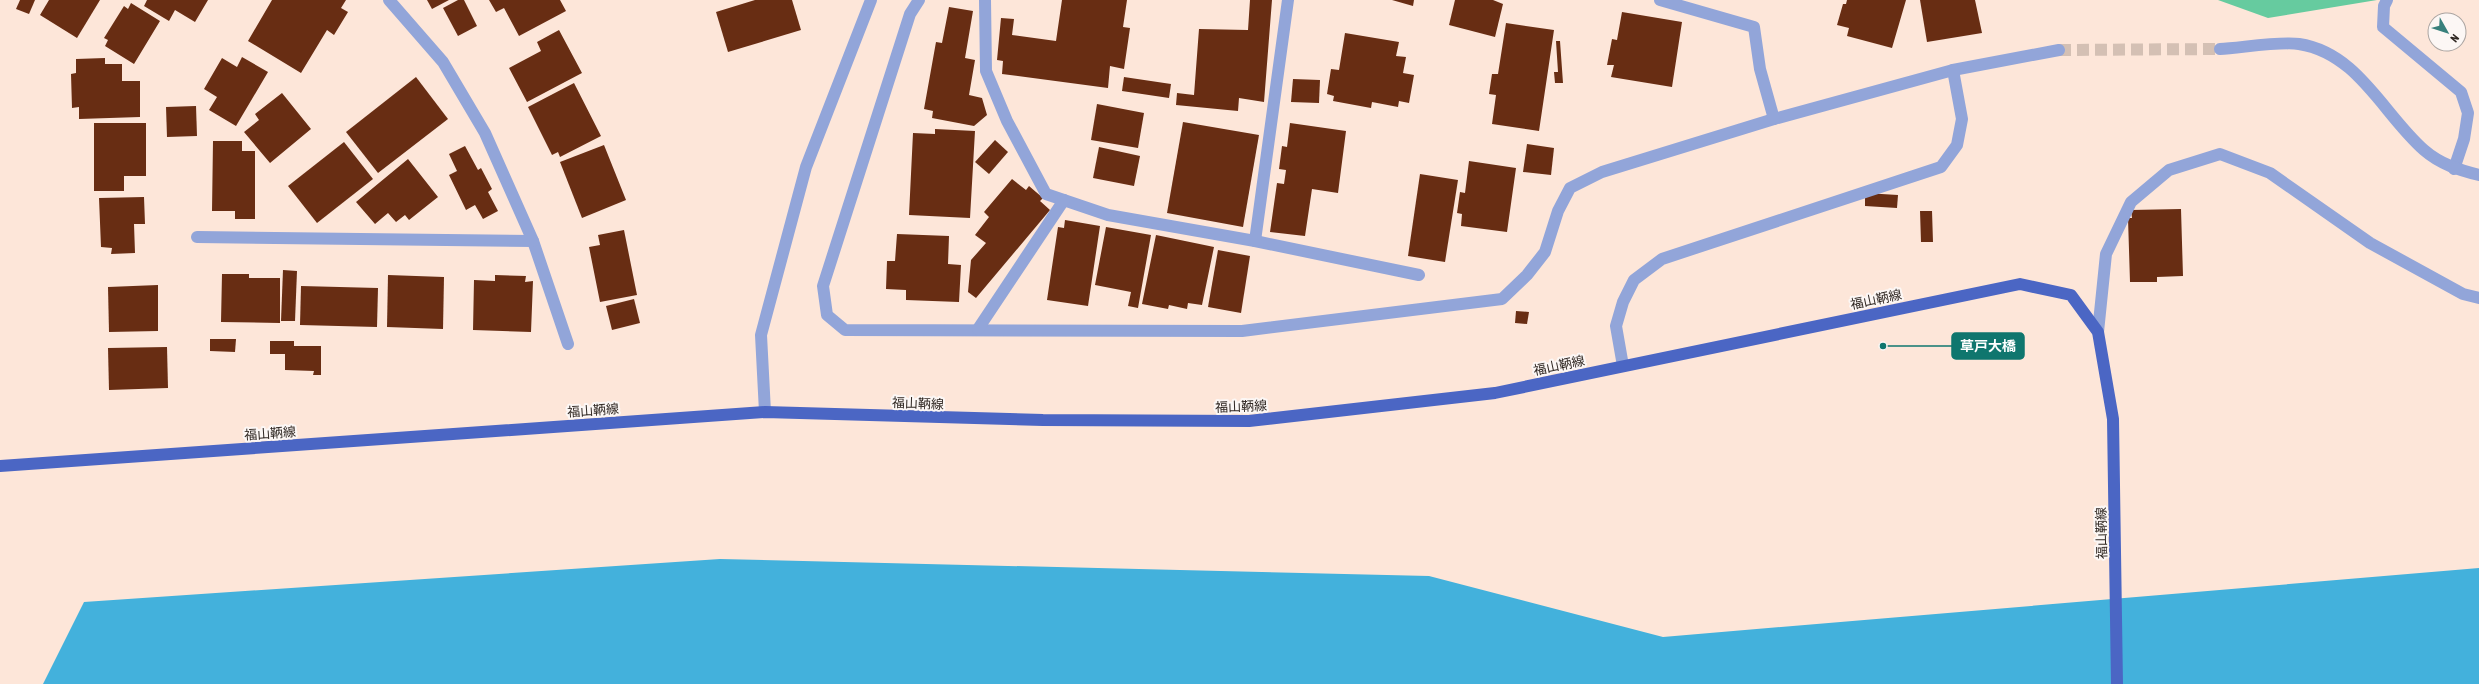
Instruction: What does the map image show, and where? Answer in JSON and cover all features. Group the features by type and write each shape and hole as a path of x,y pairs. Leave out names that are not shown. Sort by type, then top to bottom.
{"main road":[{"name":"福山鞆線","path":"0,466 765,412 1043,420 1250,421 1495,393 2020,284 2071,295 2098,332 2113,419 2117,684"}],"street":[{"path":"389,0 443,62 485,133 533,241 568,344"},
{"path":"765,412 761,335 806,167 871,0"},
{"path":"919,0 910,14 823,286 827,315 845,330 978,329 1242,331 1502,299 1527,275 1545,252 1558,211 1570,188 1602,172 1774,119 1953,70 2059,50"},
{"path":"985,0 986,71 1007,121 1046,194 1108,215 1256,241 1419,275"},
{"path":"1256,241 1288,0"},
{"path":"1660,0 1754,27 1760,69 1774,119"},
{"path":"2387,0 2384,6 2382,27 2460,92 2468,113 2464,139 2454,169"},
{"path":"2220,49 2298,44 2329,53 2351,69 2425,150 2454,169 2479,175"},
{"path":"1623,366 1616,326 1623,302 1634,280 1662,259 1941,167 1957,145 1962,119 1953,70"},
{"path":"2098,332 2106,254 2131,202 2169,170 2220,154 2270,173 2370,243 2463,294 2479,298"},
{"path":"978,329 1064,200"},
{"path":"197,237 533,241"}],"green space":[{"path":"2218,0 2377,0 2268,18"}],"water":[{"path":"720,559 1429,576 1663,637 2479,568 2479,684 43,684 84,602"}],"building":[{"path":"20,0 35,0 29,14 16,9"},
{"path":"49,0 100,0 77,38 40,15"},
{"path":"147,0 208,0 195,22 175,10 169,21 144,6"},
{"path":"272,0 346,0 341,8 348,12 334,35 327,30 301,73 248,41"},
{"path":"427,0 449,0 432,9"},
{"path":"458,0 464,0 477,26 458,36 443,8"},
{"path":"489,0 560,0 566,11 519,36 504,8 496,12"},
{"path":"755,0 792,0 801,30 728,52 716,12"},
{"path":"1062,0 1127,0 1123,27 1130,28 1124,69 1110,66 1108,88 1002,74 1003,61 997,60 1001,18 1014,19 1012,35 1056,41"},
{"path":"1250,0 1272,0 1264,102 1239,98 1238,111 1176,105 1177,93 1194,95 1199,29 1248,30"},
{"path":"1392,0 1414,0 1413,6"},
{"path":"1455,0 1493,0 1503,4 1495,37 1449,25"},
{"path":"1847,0 1906,0 1892,48 1847,36 1849,28 1837,25 1843,4 1846,4"},
{"path":"1920,0 1975,0 1982,33 1927,42"},
{"path":"131,3 160,21 134,64 105,46 108,40 104,38 124,6 128,9"},
{"path":"949,7 973,11 965,58 975,60 969,95 982,98 987,115 974,126 932,118 933,111 924,109 936,42 942,43"},
{"path":"1622,12 1682,22 1672,87 1611,77 1614,65 1607,65 1612,39 1617,40"},
{"path":"1506,23 1554,30 1539,131 1492,124 1496,95 1489,94 1492,74 1498,74"},
{"path":"559,30 582,73 527,102 509,68 541,51 537,42"},
{"path":"1345,33 1399,42 1396,56 1406,57 1403,73 1414,75 1409,103 1399,101 1398,107 1372,102 1371,108 1333,101 1334,96 1327,94 1331,69 1339,70"},
{"path":"1556,41 1560,41 1563,83 1555,83 1554,72 1558,72"},
{"path":"242,57 268,72 236,126 209,110 217,97 204,89 222,58 237,67"},
{"path":"105,58 105,64 122,64 122,81 140,81 140,117 79,119 79,107 72,108 71,74 76,73 76,59"},
{"path":"416,77 448,119 378,173 346,132"},
{"path":"1124,77 1171,84 1169,98 1122,91"},
{"path":"1293,79 1320,80 1319,103 1291,102"},
{"path":"574,83 601,136 560,157 558,152 552,155 528,107"},
{"path":"282,93 311,129 270,163 244,132 259,120 255,114"},
{"path":"1097,104 1144,113 1138,148 1091,140"},
{"path":"196,106 197,136 167,137 166,107"},
{"path":"1183,122 1259,135 1243,227 1167,213"},
{"path":"94,123 146,123 146,176 124,176 124,191 94,191"},
{"path":"1290,123 1346,131 1338,193 1312,189 1305,236 1270,232 1277,183 1284,184 1286,170 1279,169 1282,146 1287,147"},
{"path":"935,129 975,131 970,218 909,215 913,133 935,134"},
{"path":"995,140 1008,152 989,174 975,162"},
{"path":"213,141 242,141 242,151 255,151 255,219 235,219 235,211 212,211"},
{"path":"344,142 373,179 317,223 288,186"},
{"path":"1527,144 1554,148 1551,175 1523,172"},
{"path":"604,145 626,200 582,218 560,162"},
{"path":"465,146 478,170 481,168 492,189 488,192 498,211 483,219 475,205 466,210 449,175 457,171 449,154"},
{"path":"1099,147 1140,156 1134,186 1093,178"},
{"path":"408,159 438,197 409,220 405,215 396,222 388,213 375,224 356,202"},
{"path":"1469,161 1516,168 1507,232 1461,226 1462,214 1457,213 1460,192 1465,193"},
{"path":"1420,174 1458,180 1445,262 1408,256"},
{"path":"1012,179 1026,190 1029,186 1043,198 1040,201 1050,210 976,298 968,292 971,260 986,243 975,235 989,217 984,212"},
{"path":"1865,193 1898,195 1897,208 1865,206"},
{"path":"144,197 145,224 134,224 135,253 111,254 112,248 101,247 99,198"},
{"path":"2181,209 2183,276 2157,277 2157,282 2130,282 2128,218 2132,218 2131,210"},
{"path":"1920,211 1932,211 1933,242 1921,242"},
{"path":"1065,220 1100,226 1088,306 1047,300 1058,227 1064,228"},
{"path":"1106,227 1151,235 1138,308 1128,306 1131,292 1095,285"},
{"path":"624,230 637,295 600,302 589,247 600,245 598,235"},
{"path":"897,234 949,236 948,264 961,265 959,302 906,300 906,290 886,289 887,261 895,261"},
{"path":"1156,235 1214,247 1202,305 1188,303 1187,309 1169,305 1168,309 1142,304"},
{"path":"1218,250 1250,256 1241,313 1208,307"},
{"path":"283,270 297,271 295,321 281,321"},
{"path":"222,274 249,274 249,278 280,278 280,323 221,322"},
{"path":"388,275 444,277 443,329 387,327"},
{"path":"495,275 526,276 525,282 533,281 531,332 473,330 474,280 495,281"},
{"path":"158,285 158,331 109,332 108,287"},
{"path":"301,286 378,288 377,327 300,325"},
{"path":"634,299 640,323 612,330 606,306"},
{"path":"1516,311 1529,312 1527,324 1515,323"},
{"path":"210,339 236,339 235,352 210,351"},
{"path":"270,341 294,341 294,346 321,346 321,375 313,375 314,371 285,370 285,354 270,354"},
{"path":"167,347 168,388 109,390 108,348"}],"tunnel":[{"path":"2059,50 2220,49"}],"place":[{"name":"草戸大橋","path":"1883,346"}]}
